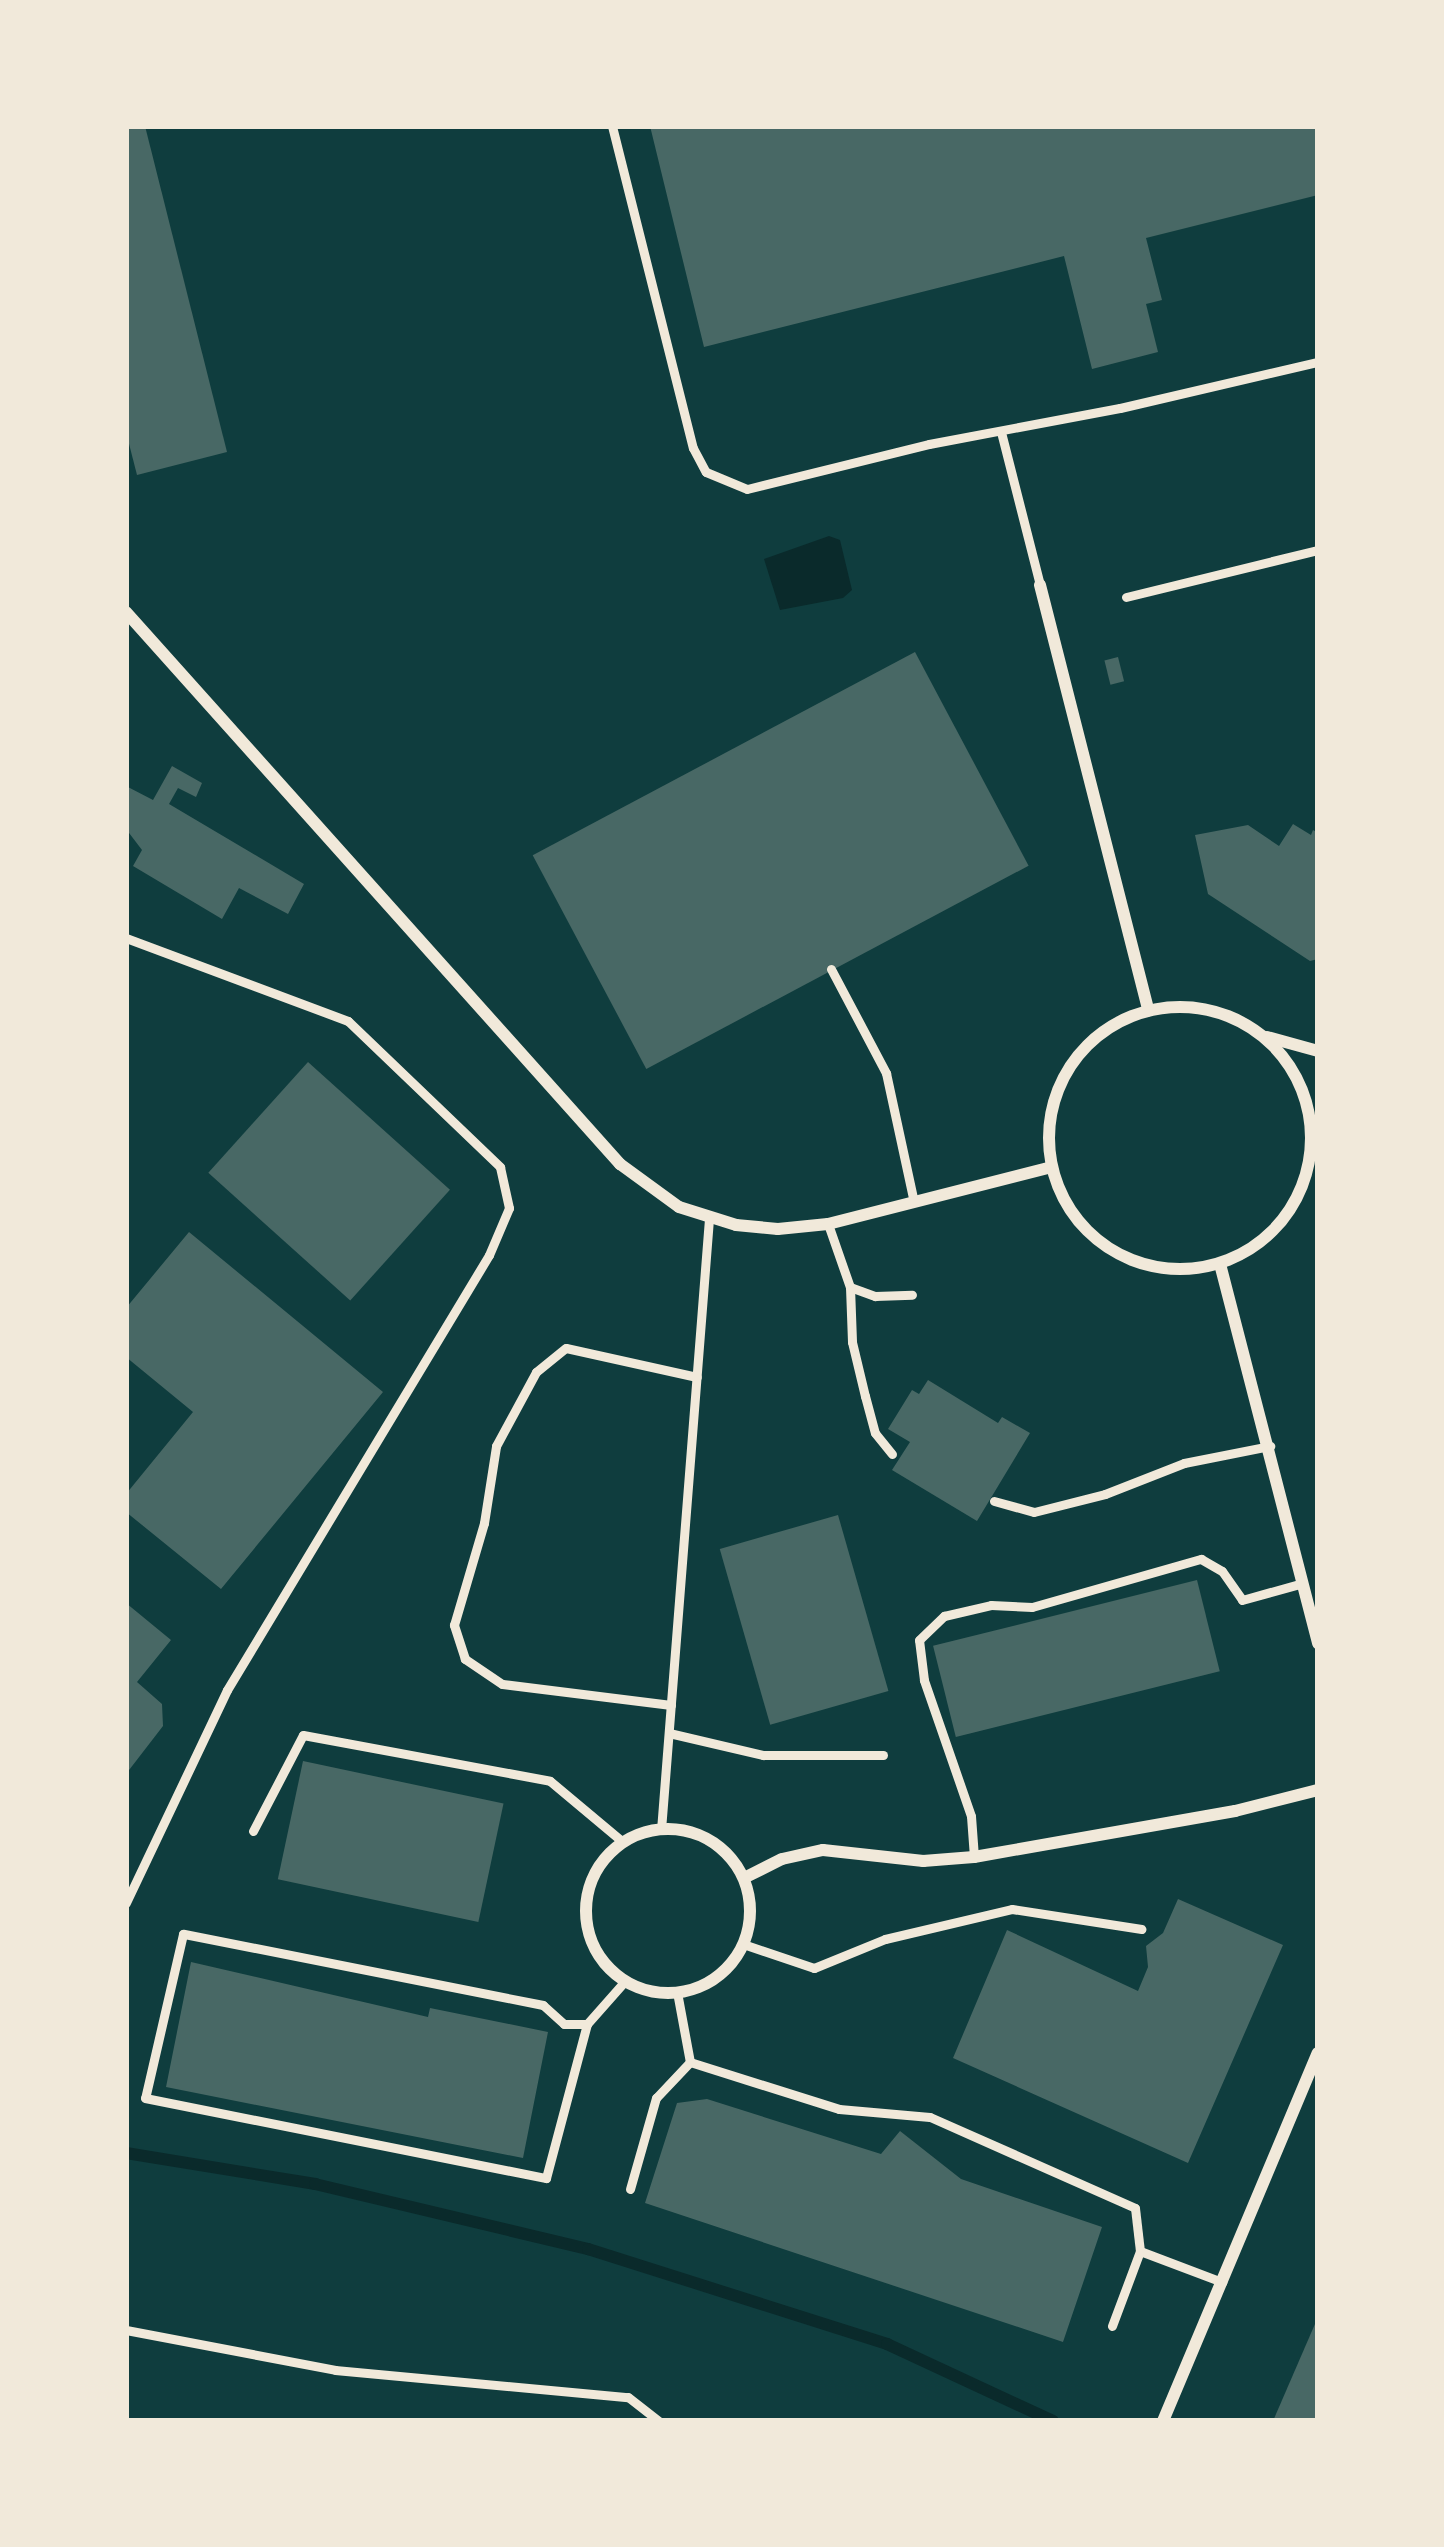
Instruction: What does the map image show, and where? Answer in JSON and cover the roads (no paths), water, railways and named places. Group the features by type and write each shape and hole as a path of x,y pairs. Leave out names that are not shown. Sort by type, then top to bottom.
{"street":[{"path":"1040,585 1148,1010"},
{"path":"126,612 620,1164 679,1208 709,1220 778,1229 828,1224 1051,1167"},
{"path":"1318,1052 1266,1037 1230,1015 1189,1006 1148,1010 1111,1026 1079,1052 1058,1087 1048,1126 1051,1167 1067,1208 1096,1241 1134,1262 1177,1270 1220,1264 1256,1246 1285,1220 1318,1170"},
{"path":"1266,1037 1293,1068 1309,1105 1312,1145 1304,1185"},
{"path":"1220,1264 1318,1644"},
{"path":"744,1878 782,1859 823,1850 923,1861 974,1857 1234,1811 1318,1790"},
{"path":"661,1830 705,1837 728,1854 744,1878 751,1906 743,1944 714,1980 659,1994 625,1981 593,1944 586,1916 596,1875 622,1843 661,1830"},
{"path":"1163,2421 1318,2053"}],"lane":[{"path":"612,126 693,448 706,472 747,489 1318,362"},
{"path":"1001,431 1040,585"},
{"path":"1126,597 1318,550"},
{"path":"126,938 348,1021 500,1168 508,1208 489,1255 226,1690 126,1904"},
{"path":"831,970 886,1073 914,1202"},
{"path":"661,1830 709,1220"},
{"path":"828,1224 850,1286 852,1342 875,1433 892,1454"},
{"path":"850,1286 875,1296 912,1295"},
{"path":"671,1705 502,1684 465,1658 454,1625 484,1523 496,1446 536,1372 566,1348 697,1377"},
{"path":"994,1501 1034,1512 1105,1494 1184,1463 1270,1446"},
{"path":"974,1857 971,1816 924,1680 919,1640 944,1616 991,1605 1032,1607 1201,1559 1222,1571 1242,1600 1303,1583"},
{"path":"669,1733 763,1755 883,1755"},
{"path":"253,1831 303,1735 550,1781 622,1843"},
{"path":"743,1944 814,1968 885,1940 1012,1909 1141,1929"},
{"path":"587,2024 564,2024 543,2005 183,1934 145,2098 546,2179 587,2024 625,1981"},
{"path":"677,1992 690,2062"},
{"path":"630,2189 656,2098 690,2062"},
{"path":"690,2062 839,2109 930,2116 1135,2208 1140,2252 1112,2326"},
{"path":"1140,2252 1222,2282"},
{"path":"126,2330 335,2370 628,2397 659,2421"}],"water":[{"path":"829,536 840,540 852,590 843,598 780,610 764,559"}],"waterway":[{"path":"126,2153 315,2184 588,2249 887,2344 1053,2421"}]}
